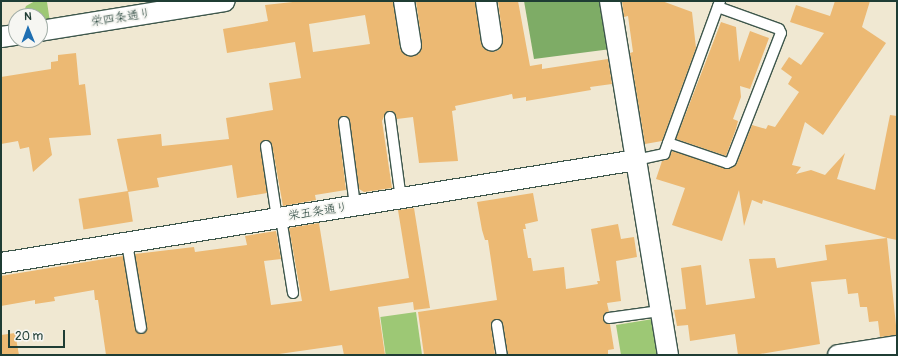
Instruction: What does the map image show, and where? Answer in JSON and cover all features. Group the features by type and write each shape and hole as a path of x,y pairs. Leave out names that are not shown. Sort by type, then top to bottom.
{"street":[{"name":"栄四条通り","path":"48,30 225,1"},
{"path":"404,1 411,45"},
{"path":"486,1 492,41"},
{"path":"610,1 668,355"},
{"name":"栄五条通り","path":"1,263 636,160"},
{"path":"838,355 870,352 897,346"}],"lane":[{"path":"636,160 664,154 668,143 719,4 779,29 781,33 731,161 727,163 668,143"},
{"path":"390,117 401,198"},
{"path":"344,122 355,206"},
{"path":"266,146 293,293"},
{"path":"127,243 141,328"},
{"path":"609,318 660,311"},
{"path":"497,325 502,355"}],"green space":[{"path":"35,1 47,2 48,8 25,8"},
{"path":"524,1 603,1 611,49 534,59"},
{"path":"48,9 50,22 48,22"},
{"path":"416,312 422,355 386,355 380,317"},
{"path":"653,319 659,355 621,355 616,325"}],"building":[{"path":"302,1 393,1 400,47 407,56 412,56 419,54 422,44 416,1 475,1 481,43 483,48 493,52 499,50 503,40 498,1 518,1 530,66 542,64 542,69 608,59 612,84 590,87 591,90 526,101 526,97 513,99 512,94 455,106 456,110 452,111 458,161 419,163 413,117 397,119 393,111 386,112 382,121 392,188 364,192 359,189 350,121 344,116 338,123 346,190 315,195 316,200 283,206 272,145 265,140 260,147 267,193 237,198 232,165 157,178 159,187 128,192 117,139 161,134 162,146 229,139 226,118 273,110 269,83 301,78 295,42 227,53 223,29 268,21 265,5","holes":["365,15 370,44 313,52 309,24"]},
{"path":"622,1 662,1 692,12 696,48 662,141 645,144 630,53 633,52 628,16 624,17"},
{"path":"835,1 870,1 862,27 886,43 823,135 805,122 792,165 801,167 796,174 811,170 825,175 845,153 837,179 875,190 890,115 897,116 897,240 763,200 762,204 752,200 744,226 739,190 722,241 672,225 685,188 656,179 662,161 669,159 672,151 730,169 737,163 752,125 766,129 768,125 775,127 799,92 788,84 792,77 781,69 789,57 801,65 824,33 790,22 796,5 830,16"},
{"path":"721,22 736,27 739,62 750,31 769,38 750,89 740,86 741,97 733,119 738,121 726,156 676,139"},
{"path":"76,53 79,85 85,84 91,135 49,138 52,155 33,172 29,147 20,149 18,141 1,144 1,77 51,69 51,62 58,61 58,55"},
{"path":"128,191 133,222 83,229 79,199"},
{"path":"533,193 538,221 525,224 526,229 523,229 528,258 531,258 533,271 564,267 566,289 598,284 597,281 600,281 591,229 618,224 621,239 634,237 637,257 616,261 621,301 607,303 609,312 603,316 604,322 610,324 614,349 608,350 608,355 508,355 503,324 496,319 491,326 495,355 424,355 418,312 497,300 488,240 485,240 482,230 477,202"},
{"path":"414,208 430,308 414,310 413,302 378,307 385,355 344,355 342,345 272,355 106,355 98,300 95,300 94,290 54,297 55,301 35,304 35,300 1,306 1,276 123,256 135,329 142,334 147,327 135,254 194,247 195,252 247,245 245,236 276,231 281,259 264,261 271,305 302,301 289,228 319,223 330,291 409,278 398,210"},
{"path":"887,238 897,335 880,337 878,321 869,322 867,307 860,307 858,293 848,294 846,279 811,282 820,344 754,355 738,355 735,334 690,341 688,325 677,326 674,310 686,309 681,268 701,265 706,305 755,298 749,259 775,258 777,268 827,260 825,245"},
{"path":"15,333 19,355 1,355 1,335"}]}
